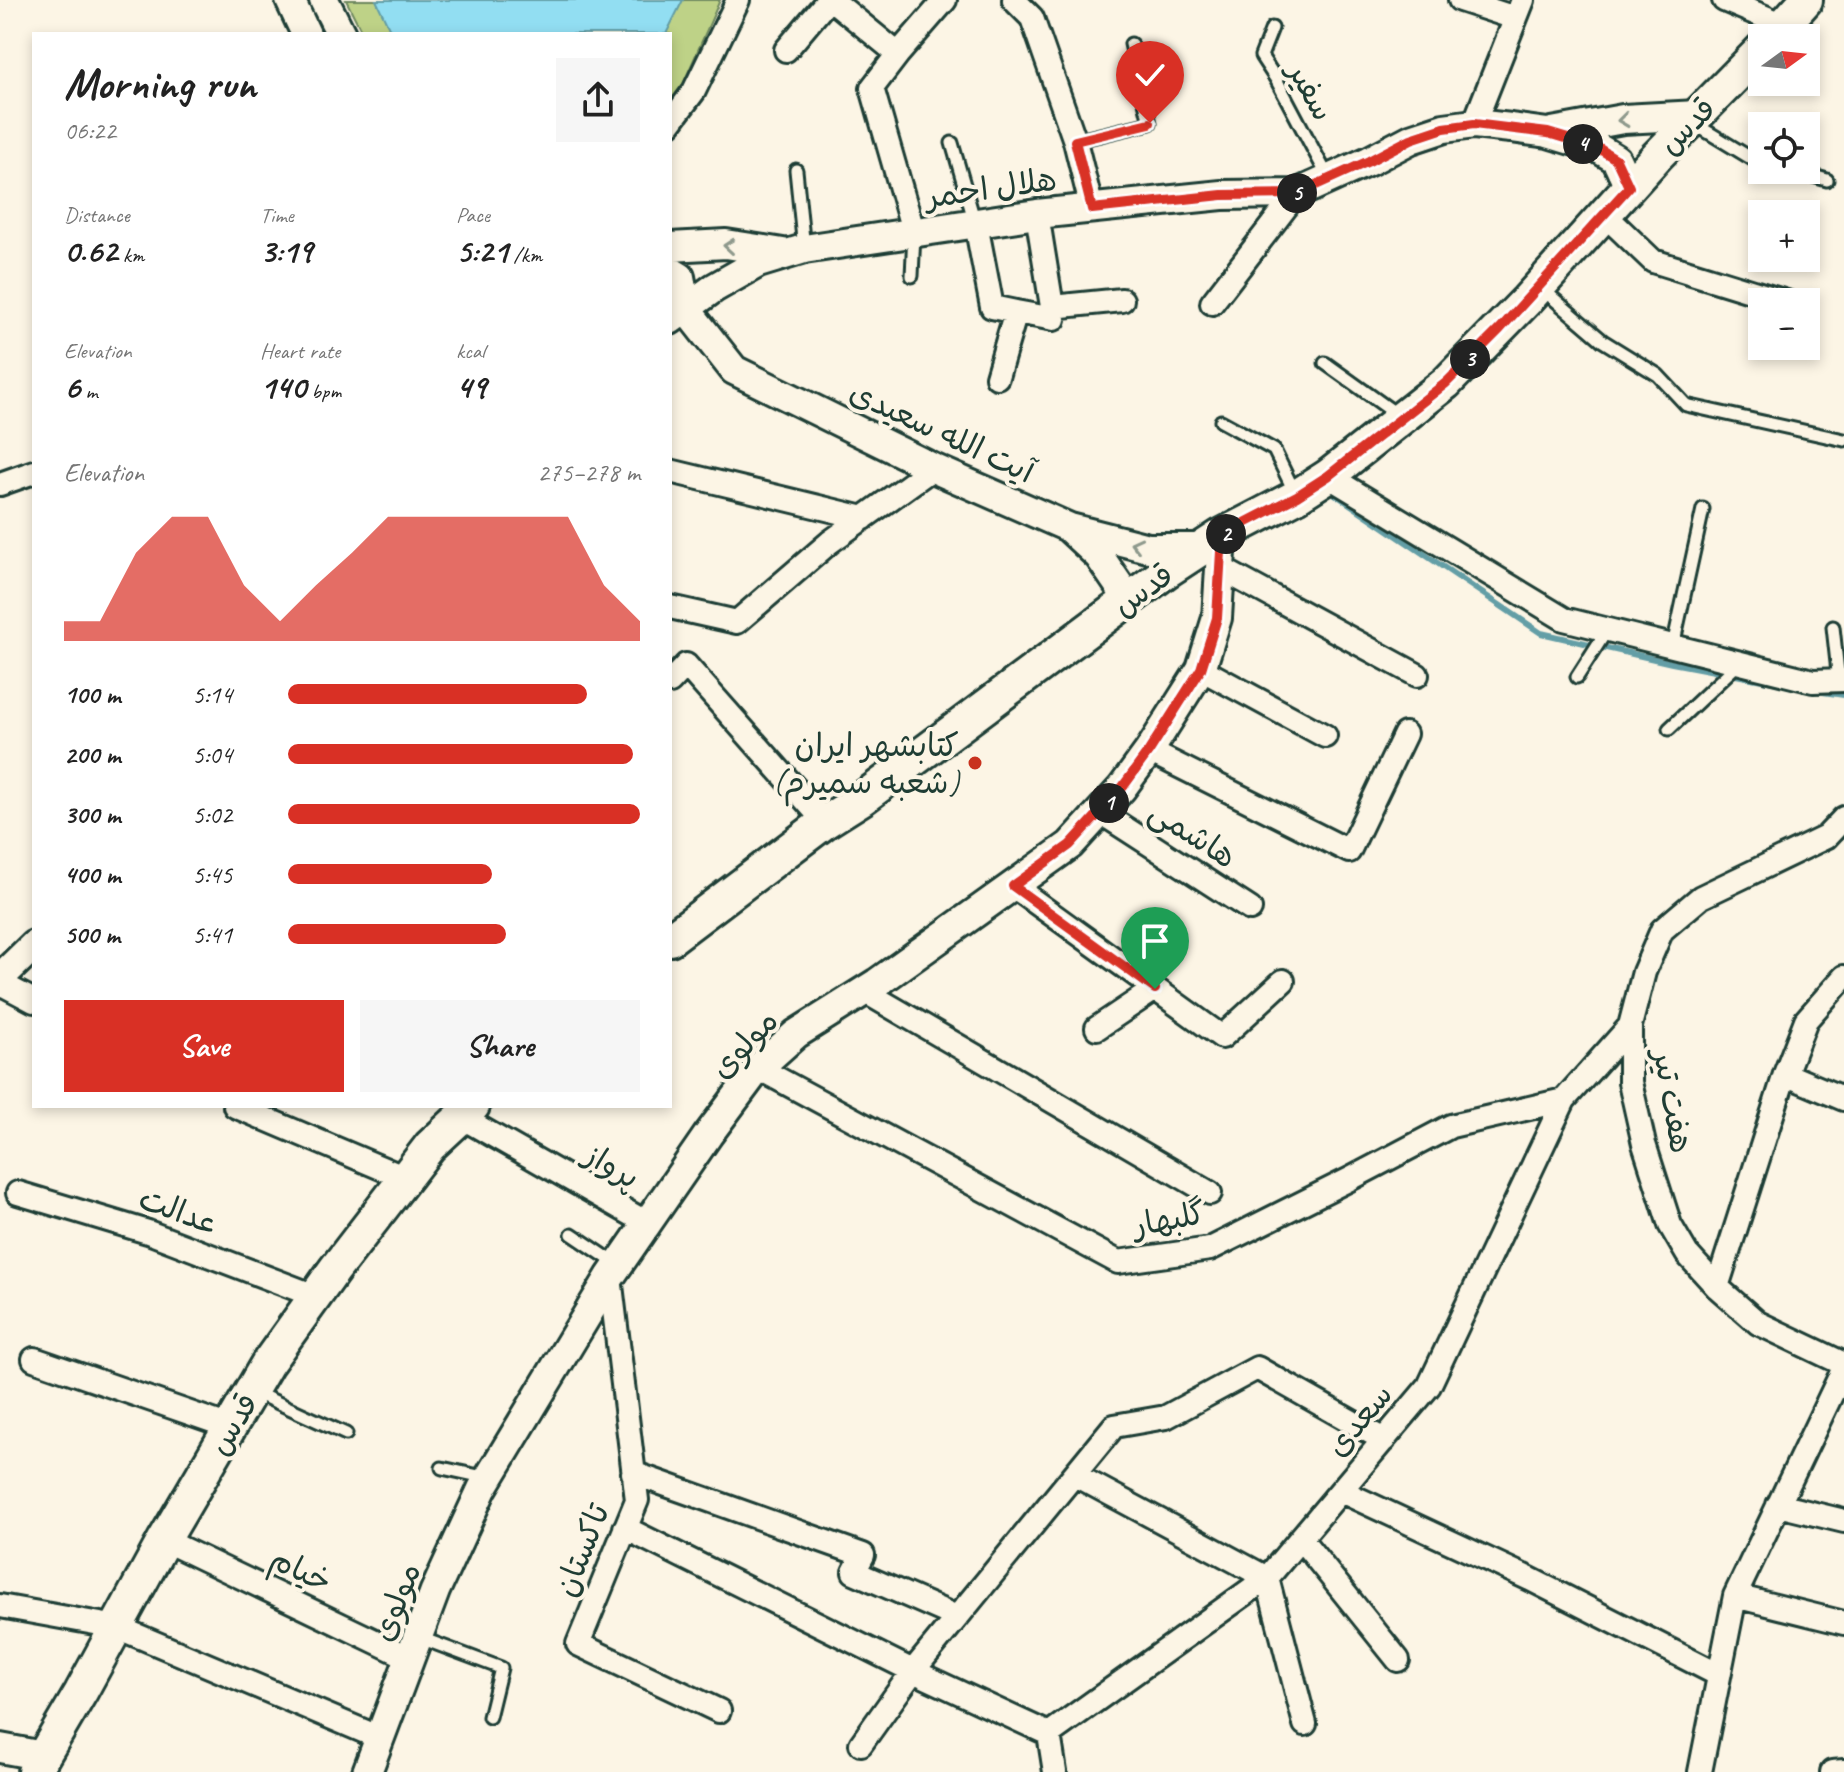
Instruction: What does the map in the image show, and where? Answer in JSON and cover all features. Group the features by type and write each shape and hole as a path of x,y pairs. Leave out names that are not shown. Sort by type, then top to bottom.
{"main road":[{"path":"1785,24 1806,0"},
{"name":"قدس","path":"673,934 825,822 863,798 1167,571 1215,550 1328,476 1403,418 1446,383 1657,156 1748,64"},
{"name":"قدس","path":"39,1764 267,1364 430,1146 467,1112"}],"street":[{"path":"290,0 305,32"},
{"path":"324,0 340,32"},
{"path":"672,120 694,91 738,0"},
{"path":"786,50 830,0 898,54"},
{"path":"914,234 872,88 945,0"},
{"path":"1014,0 1032,18 1075,141 1092,209"},
{"path":"1460,0 1519,9 1474,124"},
{"path":"1724,0 1764,24"},
{"path":"1548,133 1623,119 1695,119"},
{"name":"هلال احمر","path":"675,312 758,263 796,252 1037,214 1222,195 1296,194 1411,139 1444,128 1474,124 1548,133"},
{"path":"1548,133 1598,148 1616,159 1629,187"},
{"path":"1212,303 1296,194"},
{"path":"976,224 992,307 1054,319 1037,214"},
{"path":"1605,215 1653,261 1748,290"},
{"path":"672,247 726,244 796,252"},
{"name":"آیت الله سعیدی","path":"672,272 680,277 675,312 734,370 933,468 1070,528 1148,548 1215,550"},
{"path":"1052,307 1122,300"},
{"path":"997,377 1016,312"},
{"path":"672,607 737,622 830,542 933,468"},
{"path":"672,471 864,518"},
{"path":"0,484 32,473"},
{"path":"1328,476 1564,619 1604,634 1673,646 1737,665 1813,681 1842,680"},
{"path":"1070,528 1099,556 1129,600"},
{"path":"1215,550 1417,675"},
{"name":"مولوی","path":"367,1772 435,1591 488,1478 614,1271 708,1135 758,1068 796,1034 864,991 1070,845 1122,788 1201,669 1217,618 1215,550"},
{"path":"672,680 686,665 825,822"},
{"path":"1201,669 1325,736"},
{"path":"1149,751 1349,851 1405,734"},
{"name":"هاشمی","path":"1100,812 1250,909"},
{"name":"هفت تیر","path":"1844,818 1826,837 1701,897 1662,930 1644,972 1630,1026 1630,1082 1644,1144 1670,1225 1687,1254 1717,1287 1758,1323 1844,1366"},
{"path":"1013,886 1222,1037 1283,981"},
{"path":"32,947 0,980 32,1000"},
{"path":"1717,1287 1785,1074 1806,1020 1844,977"},
{"path":"1097,1028 1155,989"},
{"name":"گلبهار","path":"864,991 1210,1193"},
{"name":"سعدی","path":"1049,1734 1267,1578 1429,1386 1564,1100 1630,1026"},
{"name":"گلبهار","path":"758,1068 1118,1262 1210,1249 1451,1126 1564,1100"},
{"path":"1785,1074 1844,1099"},
{"path":"240,1108 405,1178"},
{"name":"پرواز","path":"467,1112 647,1223"},
{"name":"عدالت","path":"18,1193 148,1232 315,1296"},
{"name":"تاکستان","path":"614,1271 637,1500 578,1644 719,1711"},
{"path":"34,1359 230,1427"},
{"path":"1700,1772 1735,1596 1844,1366"},
{"path":"861,1744 913,1671 1114,1426 1166,1417 1257,1368 1384,1440"},
{"path":"633,1473 863,1555 854,1572 957,1617"},
{"path":"1075,1475 1267,1578 1305,1724"},
{"path":"1341,1491 1530,1579 1719,1675"},
{"path":"1778,1505 1844,1521"},
{"path":"625,1528 913,1671 1049,1734 1055,1772"},
{"path":"1301,1539 1398,1660"},
{"name":"خیام","path":"164,1540 414,1647"},
{"path":"1735,1596 1844,1623"},
{"path":"0,1606 117,1627 380,1738"},
{"path":"0,1748 39,1764"},
{"path":"1832,1772 1844,1771"}],"lane":[{"name":"سفیر","path":"1272,28 1261,56 1329,179"},
{"name":"هلال احمر","path":"1075,141 1150,123 1131,44"},
{"path":"1695,119 1748,156"},
{"path":"952,143 976,224"},
{"path":"796,170 796,252"},
{"path":"1820,178 1827,180"},
{"path":"912,276 914,234"},
{"path":"1539,286 1603,341 1658,375 1686,405 1844,440"},
{"path":"1325,363 1403,418"},
{"path":"1221,421 1274,450 1297,496"},
{"path":"1673,646 1703,509"},
{"path":"1833,627 1842,680"},
{"path":"1577,677 1604,634"},
{"path":"1669,729 1737,665"},
{"path":"572,1234 614,1271"},
{"path":"252,1390 346,1434"},
{"path":"442,1468 488,1478"},
{"path":"414,1647 501,1668 489,1717"}],"green space":[{"path":"346,0 720,0 672,104 672,32 362,32"}],"water":[{"path":"376,0 683,0 667,32 391,32"}],"waterway":[{"path":"1335,494 1541,633 1778,683"},
{"path":"1816,691 1844,695"}],"place":[{"name":"کتابشهر ایران (شعبه سمیرم)","path":"975,763"}],"route":[{"path":"1150,123 1075,141 1092,209 1222,195 1296,194 1411,139 1444,128 1474,124 1548,133 1598,148 1616,159 1629,187 1500,329 1446,383 1328,476 1222,535 1217,618 1201,669 1122,788 1070,845 1013,886 1155,989"}]}
